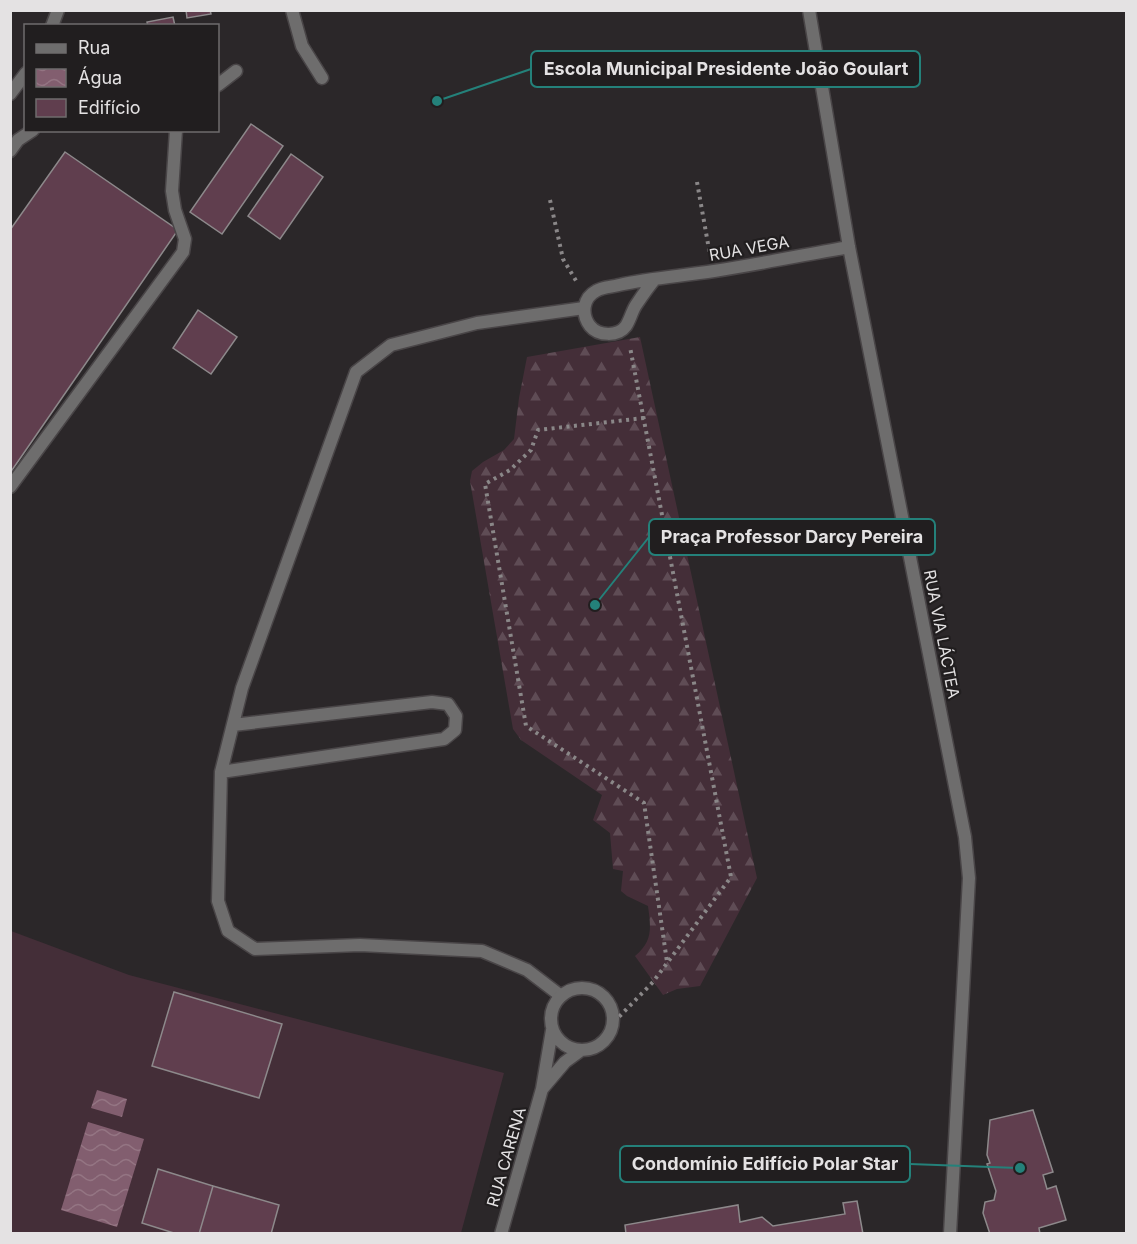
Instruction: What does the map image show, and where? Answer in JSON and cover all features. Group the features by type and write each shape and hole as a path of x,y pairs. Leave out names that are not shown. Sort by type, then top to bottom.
{"street":[{"path":"292,10 302,46 322,78"},
{"name":"RUA VIA LÁCTEA","path":"809,10 849,247 965,837 969,878 950,1233"},
{"path":"219,84 236,71"},
{"path":"10,94 24,76"},
{"path":"10,151 18,140 30,132"},
{"path":"10,487 183,252 185,239 175,210 172,190 176,132"},
{"name":"RUA VEGA","path":"561,996 527,970 482,951 360,945 255,949 228,932 218,901 221,772 242,688 356,372 391,345 477,323 586,304 597,290 849,247"},
{"path":"586,304 585,320 593,329 605,334 619,332 626,326 636,305 655,279"},
{"path":"221,772 444,739 455,730 456,716 448,704 432,702 233,725"},
{"path":"584,988 596,991 606,999 612,1009 614,1022 603,1043 592,1049 580,1051 568,1048 558,1040 552,1030 550,1017 553,1006 561,996 572,990 584,988"},
{"name":"RUA CARENA","path":"501,1233 542,1089 552,1030"},
{"name":"RUA CARENA","path":"542,1089 565,1062 580,1051"}],"path":[{"path":"697,182 713,271"},
{"path":"550,200 563,259 586,304"},
{"path":"614,1022 653,982 731,877 626,326"},
{"path":"644,418 538,430 531,450 510,470 485,484 526,726 644,802 667,963"}],"green space":[{"path":"640,337 757,878 700,986 677,989 663,995 635,956 648,939 650,921 648,906 621,891 623,871 613,869 610,833 593,820 602,795 521,740 513,729 470,481 472,471 504,450 514,439 527,357"},
{"path":"11,931 129,975 504,1073 461,1233 11,1233"}],"water":[{"path":"97,1090 127,1099 122,1117 91,1108"},
{"path":"88,1122 144,1139 117,1227 61,1210"}],"building":[{"path":"186,10 210,10 211,14 187,18"},
{"path":"173,17 175,24 148,24 147,22"},
{"path":"251,124 283,146 222,234 190,212"},
{"path":"65,152 178,230 10,473 10,230"},
{"path":"291,154 323,177 280,239 248,216"},
{"path":"198,310 237,337 211,374 173,348"},
{"path":"174,992 282,1024 259,1098 152,1066"},
{"path":"1033,1110 1053,1172 1043,1175 1047,1189 1056,1186 1066,1220 1039,1228 1040,1234 990,1234 983,1213 985,1202 994,1200 996,1191 987,1164 990,1163 987,1155 990,1120"},
{"path":"158,1169 213,1186 199,1234 177,1234 142,1223"},
{"path":"213,1186 279,1205 271,1234 199,1234"},
{"path":"857,1201 863,1234 626,1234 625,1225 738,1205 740,1222 762,1217 773,1226 845,1214 843,1203"}],"place":[{"name":"Escola Municipal Presidente João Goulart","path":"437,101"},
{"name":"Praça Professor Darcy Pereira","path":"595,605"},
{"name":"Condomínio Edifício Polar Star","path":"1020,1168"}]}
